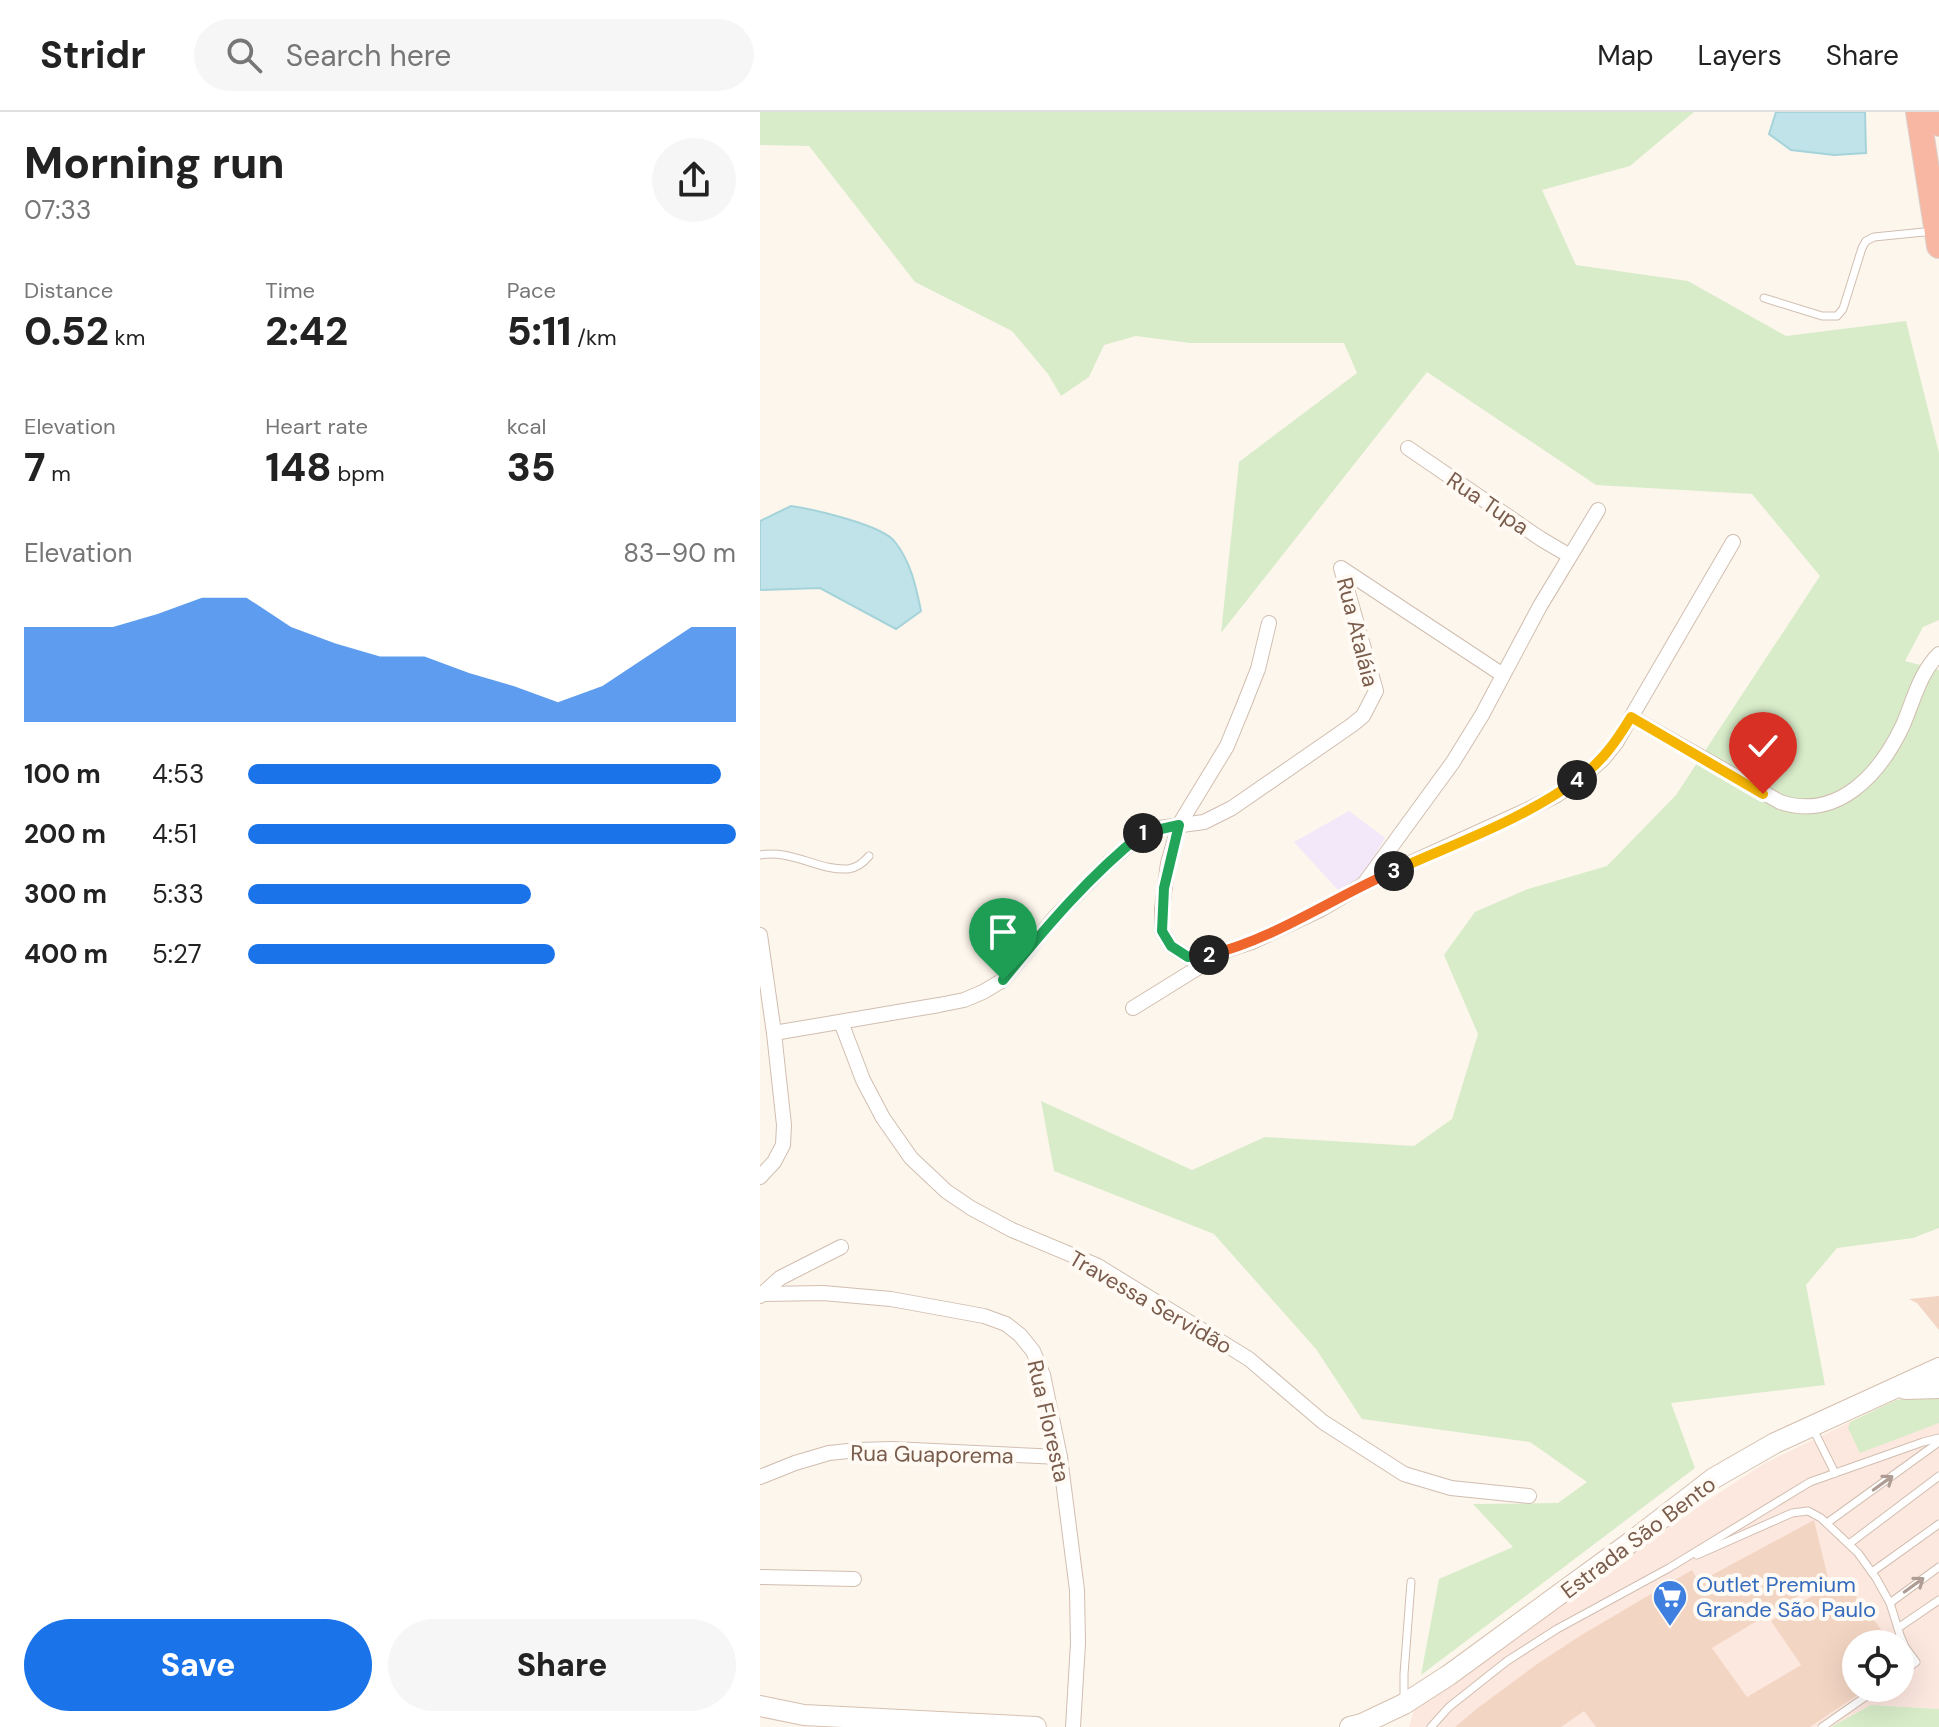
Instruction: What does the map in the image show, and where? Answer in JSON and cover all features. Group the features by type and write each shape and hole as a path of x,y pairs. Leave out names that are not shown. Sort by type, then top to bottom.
{"highway":[{"path":"1918,112 1937,238"},
{"path":"1938,112 1939,124"}],"street":[{"name":"Rua Tupa","path":"1408,448 1570,556"},
{"path":"1364,884 1453,762 1598,510"},
{"path":"1269,623 1258,669 1227,746 1179,825 1164,888 1162,931 1171,946 1188,957 1227,950 1290,925 1364,884 1557,795 1585,775 1616,743 1733,542"},
{"name":"Rua Ataláia","path":"1179,825 1204,822 1232,808 1363,716 1376,691 1341,568 1503,675"},
{"path":"1631,717 1780,802 1796,807 1825,805 1846,796 1866,780 1889,753 1922,681 1939,654"},
{"path":"774,1033 951,1003 983,992 1003,980 1055,917 1108,863 1143,833 1179,825"},
{"path":"760,935 784,1125 783,1145 774,1162 760,1177"},
{"path":"1133,1008 1227,950"},
{"name":"Travessa Servidão","path":"841,1022 883,1118 911,1158 946,1191 1012,1230 1098,1266 1249,1359 1323,1422 1404,1474 1451,1488 1529,1496"},
{"name":"Rua Floresta","path":"762,1295 780,1278 841,1247"},
{"name":"Rua Floresta","path":"762,1295 823,1293 891,1299 984,1316 1006,1324 1033,1351 1043,1375 1060,1457 1077,1590 1078,1643 1073,1727"},
{"name":"Estrada São Bento","path":"1350,1727 1404,1704 1524,1622 1714,1478 1775,1443 1939,1368"},
{"path":"1893,1390 1939,1388"},
{"name":"Rua Guaporema","path":"760,1477 829,1453 858,1450 1060,1457"},
{"path":"760,1577 854,1579"},
{"path":"760,1706 804,1715 1036,1727"}],"lane":[{"path":"1764,298 1822,316 1837,316 1843,309 1866,241 1874,237 1937,238"},
{"path":"760,855 779,853 848,869 869,856"},
{"path":"1812,1427 1835,1473"},
{"path":"1431,1727 1449,1707 1507,1661 1810,1482 1923,1442 1939,1440"},
{"path":"1827,1523 1939,1440"},
{"path":"1849,1544 1939,1476"},
{"path":"1669,1568 1792,1513 1808,1511 1827,1523 1858,1553 1890,1603 1898,1628 1939,1600"},
{"path":"1872,1572 1939,1524"},
{"path":"1890,1603 1939,1567"},
{"path":"1404,1704 1411,1582"},
{"path":"1822,1727 1858,1702"}],"shaded area":[{"path":"1349,811 1385,838 1364,875 1338,890 1294,842"},
{"path":"1939,1396 1939,1709 1871,1705 1831,1727 1409,1727 1415,1706 1765,1463 1896,1400"}],"green space":[{"path":"760,112 1694,112 1630,166 1542,190 1576,265 1688,281 1786,336 1906,321 1939,453 1939,620 1923,627 1905,661 1939,670 1939,1228 1913,1238 1837,1248 1806,1285 1825,1385 1671,1403 1695,1468 1421,1675 1439,1579 1513,1547 1473,1504 1558,1503 1587,1482 1530,1442 1362,1419 1316,1349 1214,1234 1054,1171 1041,1101 1192,1170 1265,1137 1414,1146 1452,1119 1478,1034 1444,955 1475,912 1528,889 1607,866 1676,795 1820,576 1752,494 1596,485 1427,372 1221,633 1239,462 1357,373 1344,343 1190,343 1136,336 1104,345 1089,377 1061,396 1048,374 1012,331 915,282 809,146 760,145"},
{"path":"1939,1396 1939,1423 1860,1453 1848,1428 1850,1422 1896,1400"},
{"path":"1871,1705 1939,1709 1939,1727 1831,1727"}],"water":[{"path":"1776,112 1865,112 1866,153 1834,155 1791,150 1769,134"},
{"path":"791,506 846,519 888,536 901,550 909,566 921,611 896,629 820,588 760,590 760,521"}],"building":[{"path":"1939,1296 1939,1330 1917,1303 1909,1299"},
{"name":"Outlet Premium Grande São Paulo","path":"1814,1520 1828,1578 1712,1648 1747,1697 1801,1665 1771,1621 1842,1578 1881,1630 1842,1630 1842,1702 1847,1702 1810,1727 1596,1727 1584,1711 1561,1727 1455,1727 1537,1664 1583,1634 1692,1570 1699,1582"}],"place":[{"name":"Outlet Premium Grande São Paulo","path":"1670,1628"}],"route":[{"path":"1003,980 1055,917 1108,863 1143,833 1159,828 1179,825 1168,863 1162,931 1171,946 1188,957 1211,955 1252,942 1322,909 1364,884 1557,795 1603,759 1631,717 1763,794"}]}
